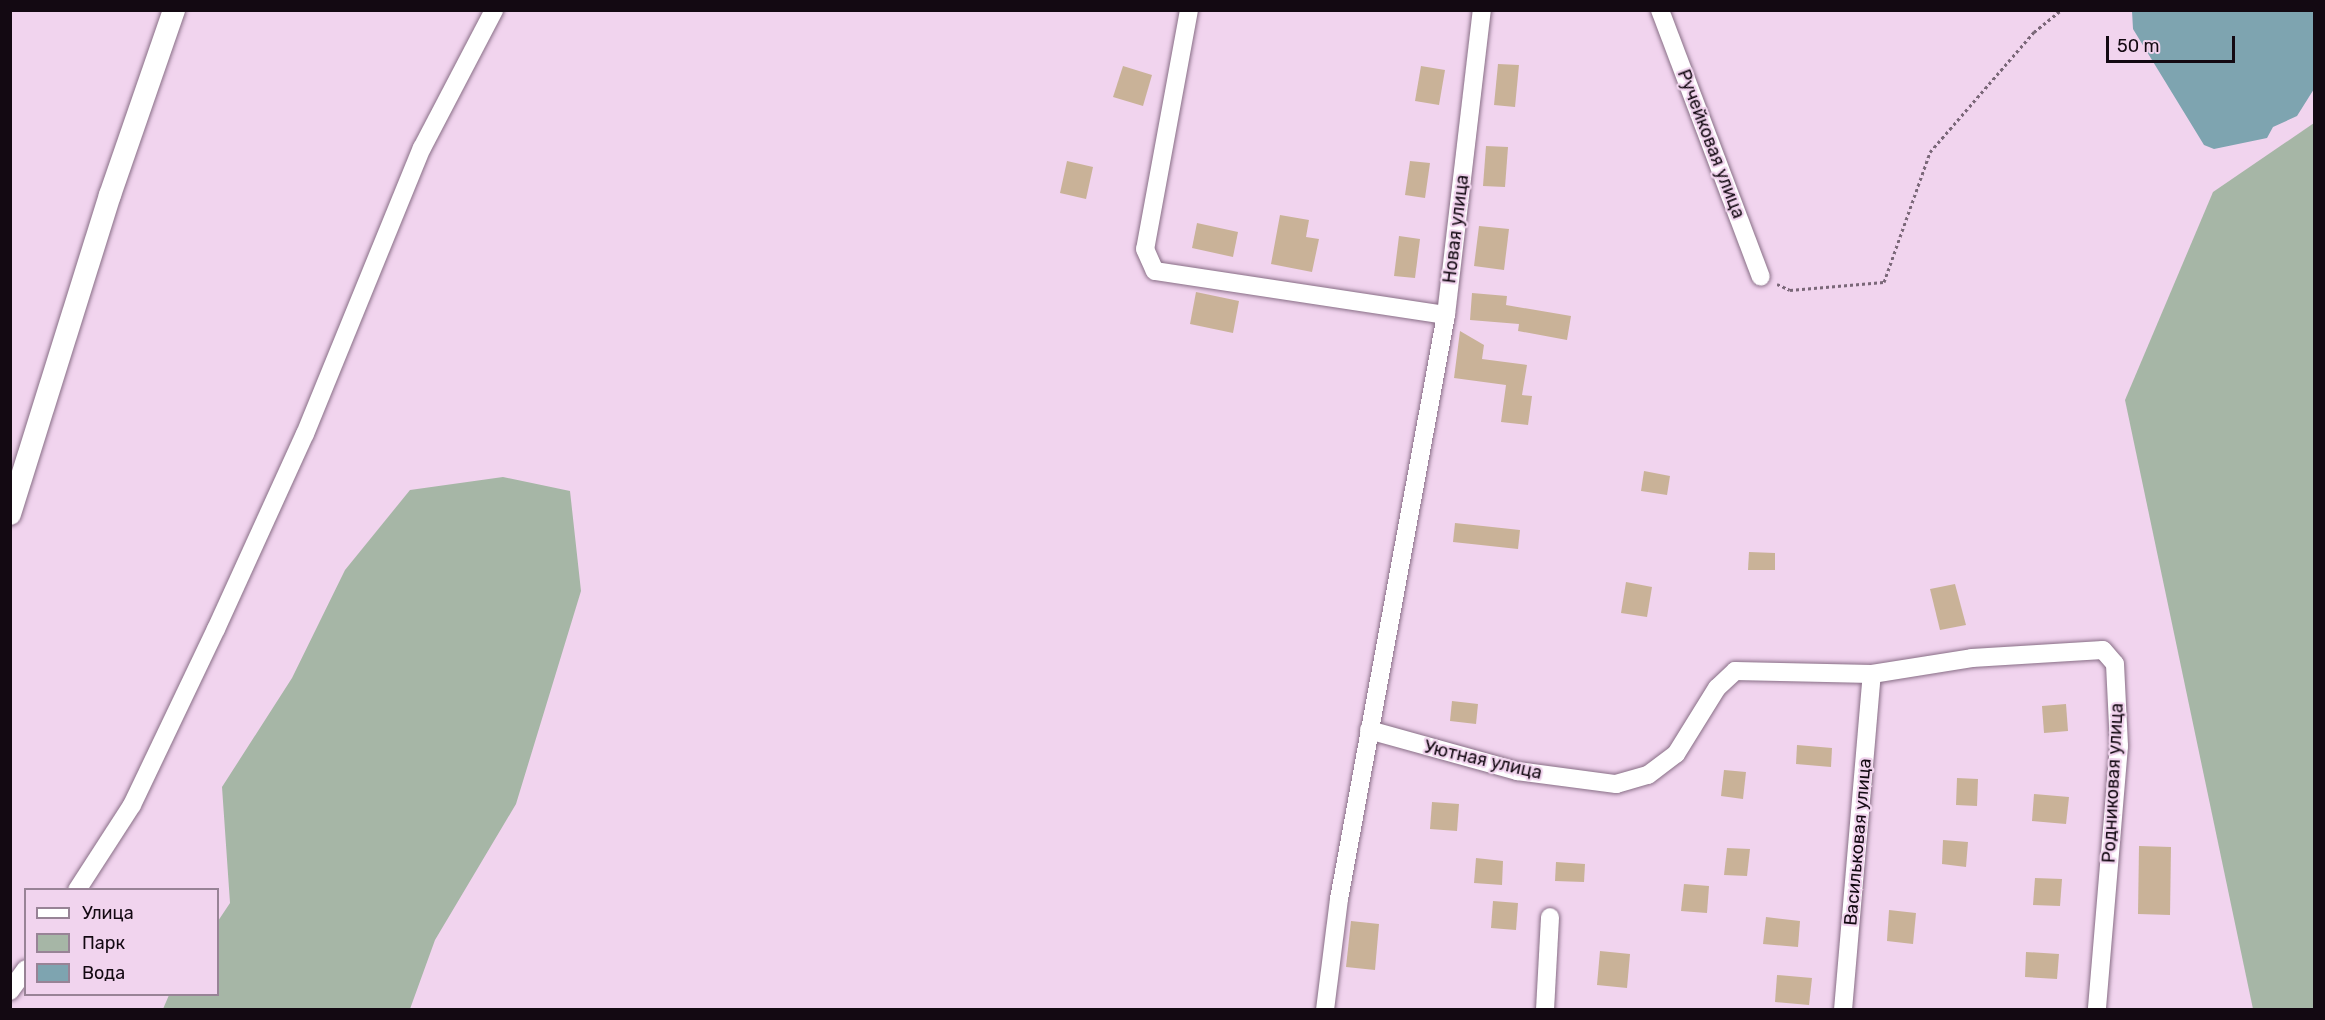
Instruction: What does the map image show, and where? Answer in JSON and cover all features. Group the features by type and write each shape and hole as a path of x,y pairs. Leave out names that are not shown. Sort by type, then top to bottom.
{"main road":[{"path":"10,513 110,195 174,10"}],"street":[{"path":"78,888 132,805 216,629 305,434 422,148 494,10"},
{"path":"1189,10 1145,249 1155,271 1446,315"},
{"name":"Новая улица","path":"1325,1010 1339,899 1424,447 1446,315 1482,10"},
{"name":"Ручейковая улица","path":"1660,10 1761,277"},
{"name":"Родниковая улица","path":"1872,674 1972,658 2076,650 2103,650 2115,664 2119,746 2097,1010"},
{"name":"Уютная улица","path":"1369,730 1517,771 1617,784 1648,775 1676,754 1717,688 1735,671 1872,674"},
{"name":"Васильковая улица","path":"1843,1010 1872,674"},
{"path":"1545,1010 1550,917"},
{"path":"10,991 24,972"}],"path":[{"path":"1761,277 1790,290 1884,282 1930,152 2034,32 2061,10"}],"green space":[{"path":"2314,123 2314,1009 2253,1009 2125,400 2213,192"},
{"path":"503,477 570,491 581,591 516,804 435,940 410,1009 163,1009 169,996 219,996 219,920 230,903 222,787 292,678 345,570 410,490"}],"water":[{"path":"2132,11 2314,11 2314,89 2297,116 2273,127 2267,138 2214,149 2204,145 2133,29"}],"building":[{"path":"1498,64 1519,65 1515,107 1494,105"},
{"path":"1123,66 1152,75 1143,106 1113,97"},
{"path":"1421,66 1445,70 1439,105 1415,101"},
{"path":"1486,146 1508,147 1505,187 1483,186"},
{"path":"1067,161 1093,167 1086,199 1060,193"},
{"path":"1410,161 1430,163 1425,198 1405,195"},
{"path":"1280,215 1309,220 1306,237 1319,239 1312,272 1271,264"},
{"path":"1197,223 1238,232 1233,257 1192,248"},
{"path":"1479,226 1509,229 1504,270 1474,266"},
{"path":"1399,236 1420,239 1415,278 1394,276"},
{"path":"1196,292 1239,301 1233,333 1190,324"},
{"path":"1472,293 1507,296 1506,305 1571,316 1567,340 1518,331 1519,324 1470,320"},
{"path":"1460,331 1484,345 1482,359 1527,365 1522,395 1532,396 1528,425 1501,422 1506,385 1454,378"},
{"path":"1644,471 1670,476 1667,495 1641,491"},
{"path":"1455,523 1520,530 1518,549 1453,542"},
{"path":"1749,552 1775,553 1775,570 1748,570"},
{"path":"1626,582 1652,587 1647,617 1621,613"},
{"path":"1955,584 1966,625 1940,630 1930,589"},
{"path":"1452,701 1478,704 1476,724 1450,721"},
{"path":"2066,704 2068,731 2044,733 2042,706"},
{"path":"1797,745 1832,748 1831,767 1796,764"},
{"path":"1724,770 1746,772 1743,799 1721,796"},
{"path":"1957,778 1978,779 1977,806 1956,805"},
{"path":"2034,794 2069,797 2066,824 2032,821"},
{"path":"1432,802 1459,804 1457,831 1430,829"},
{"path":"1943,840 1968,842 1966,867 1942,864"},
{"path":"2139,846 2171,847 2170,915 2138,914"},
{"path":"1727,848 1750,849 1747,876 1724,875"},
{"path":"1476,858 1503,861 1502,885 1474,883"},
{"path":"1556,862 1585,864 1584,882 1555,881"},
{"path":"2035,878 2062,879 2060,906 2033,905"},
{"path":"1684,884 1709,886 1707,913 1681,911"},
{"path":"1493,901 1518,903 1516,930 1491,928"},
{"path":"1889,910 1916,913 1913,944 1887,941"},
{"path":"1766,917 1800,921 1798,947 1763,944"},
{"path":"1351,921 1379,924 1375,970 1346,967"},
{"path":"1600,951 1630,954 1627,988 1597,985"},
{"path":"2026,952 2059,954 2057,979 2025,977"},
{"path":"1777,975 1812,978 1809,1005 1775,1002"}]}
